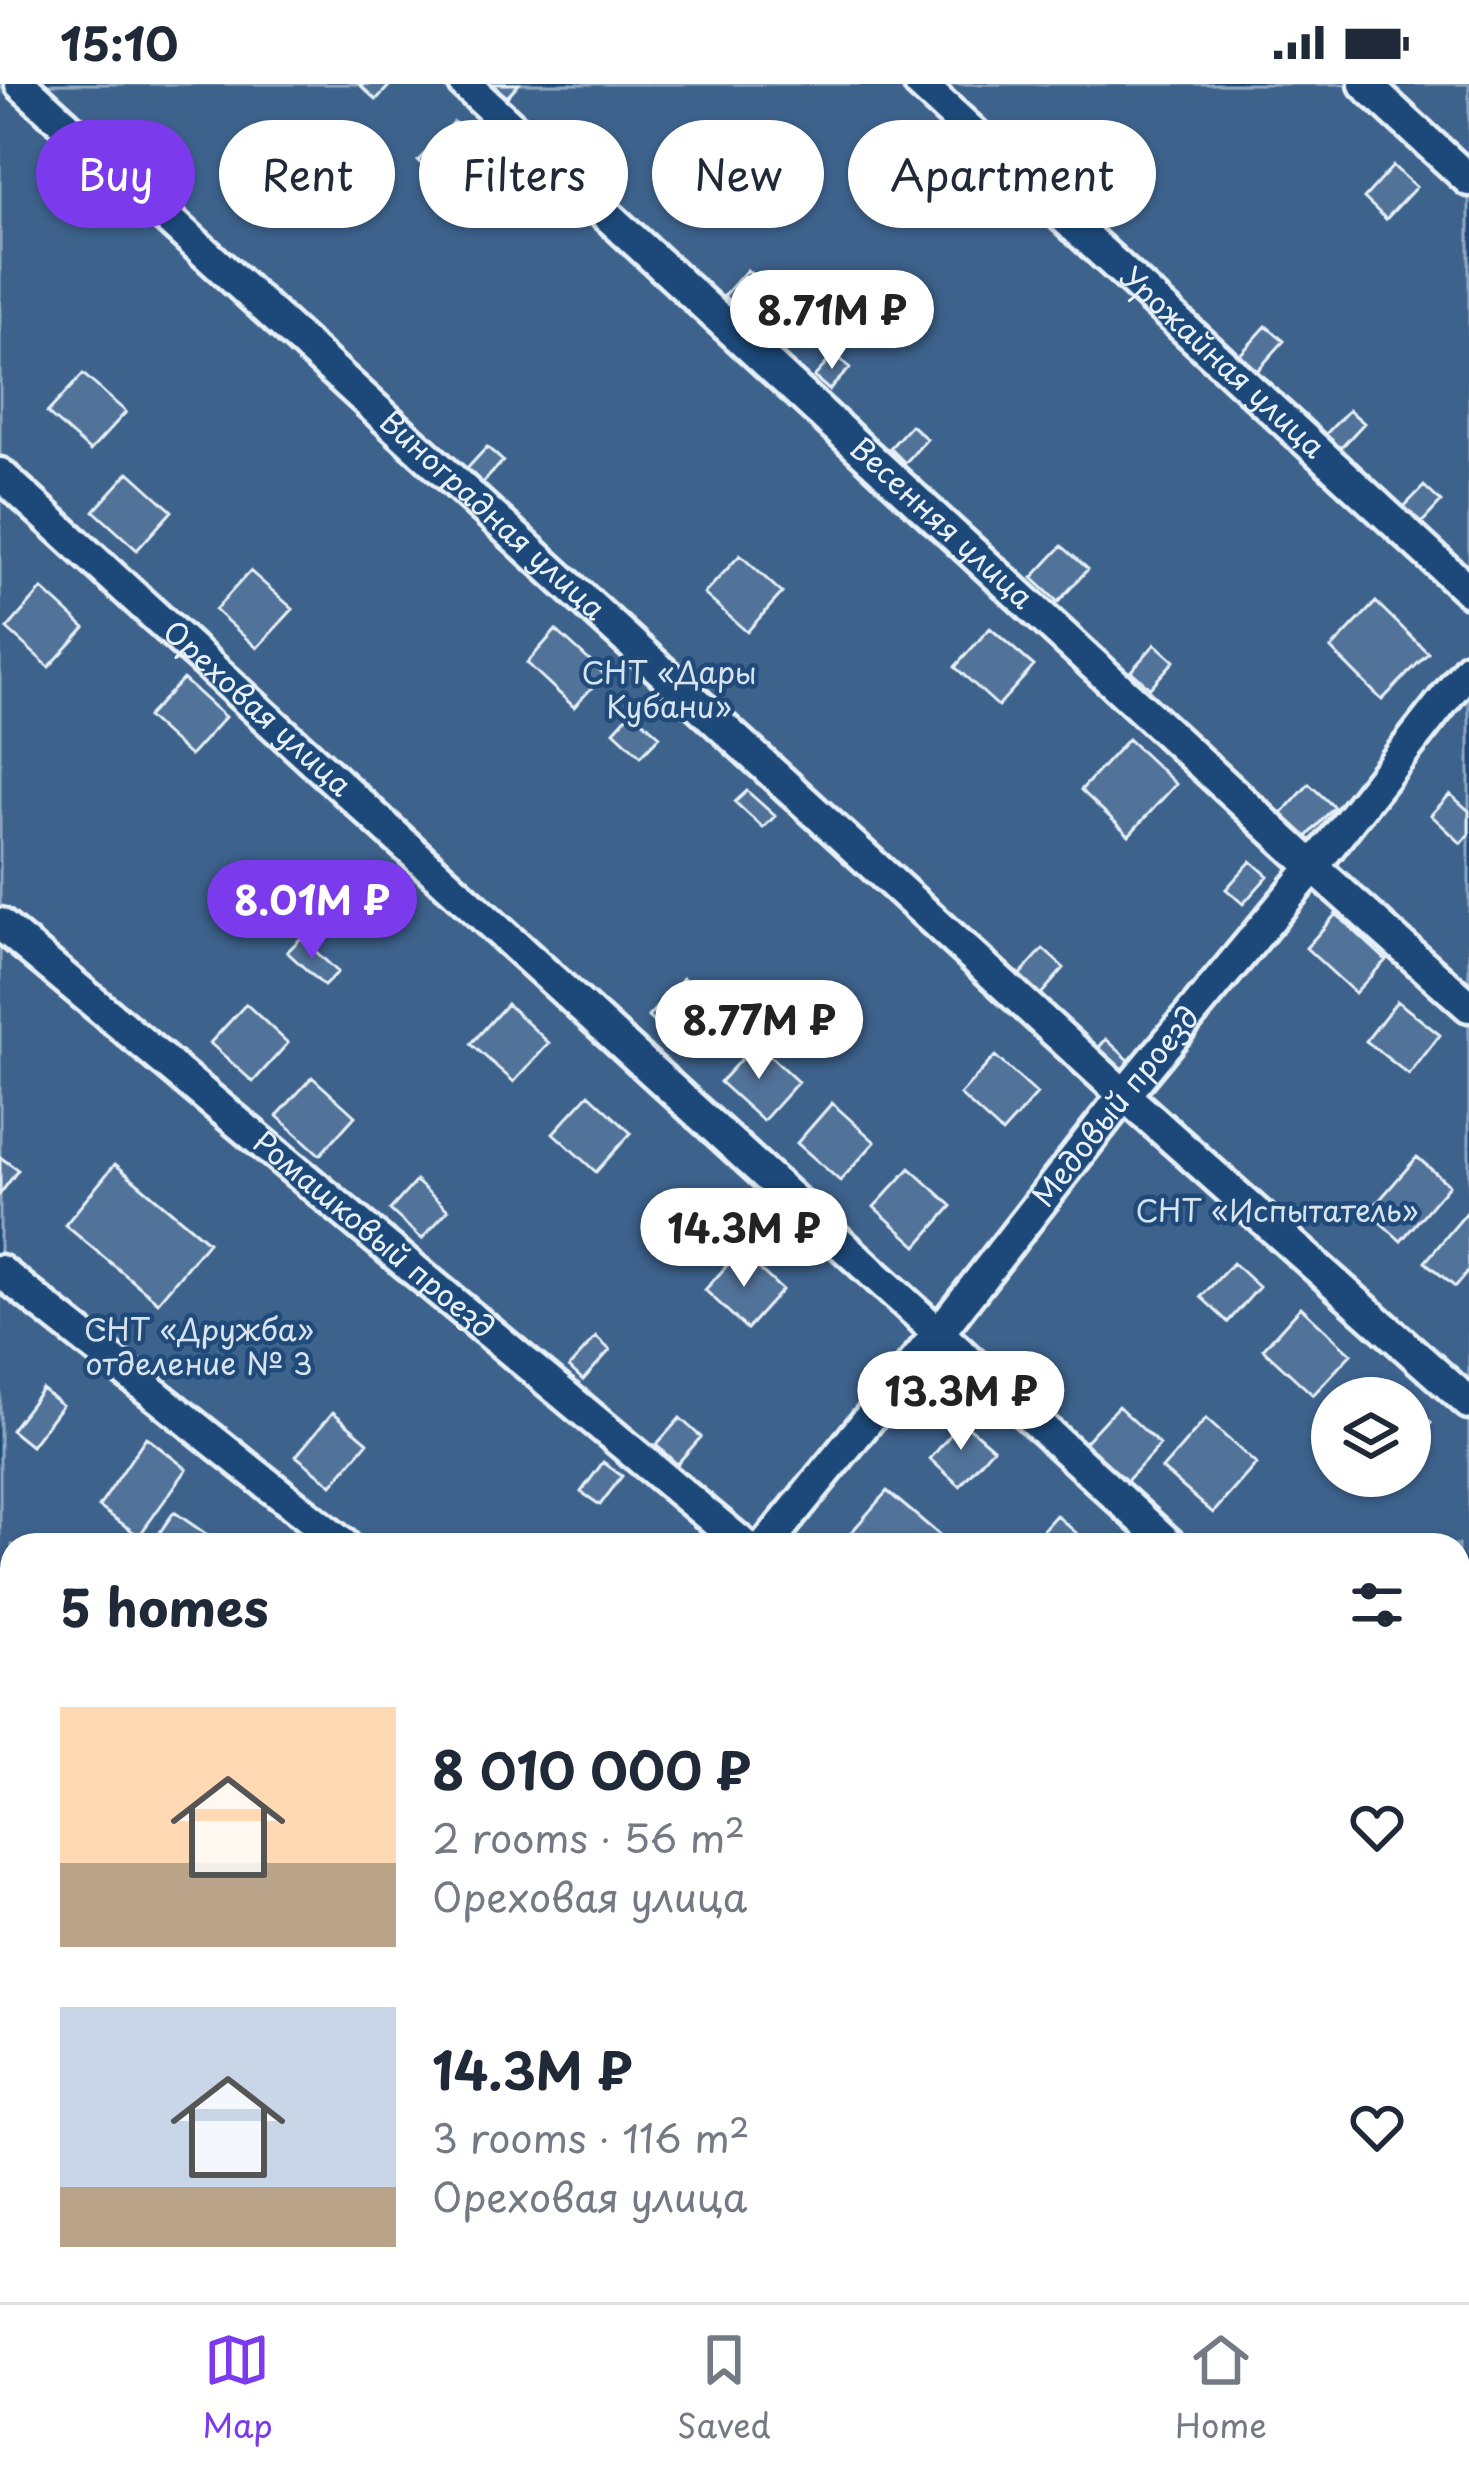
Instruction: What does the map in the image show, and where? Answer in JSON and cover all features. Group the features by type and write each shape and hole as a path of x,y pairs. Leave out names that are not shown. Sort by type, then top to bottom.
{"street":[{"name":"Виноградная улица","path":"21,84 1124,1095 1469,1403"},
{"name":"Весенняя улица","path":"465,84 1469,1006"},
{"name":"Урожайная улица","path":"920,84 1469,591"},
{"path":"1365,84 1469,180"},
{"name":"Ореховая улица","path":"0,474 1157,1533"},
{"name":"Медовый проезд","path":"776,1533 1469,668"},
{"name":"Ромашковый проезд","path":"0,924 730,1533"},
{"path":"0,1271 329,1533"}],"green space":[{"name":"СНТ «Дары Кубани»","path":"0,84 1469,84 1469,1533 0,1533"}],"building":[{"path":"359,84 391,84 376,100"},
{"path":"492,84 519,84 507,97"},
{"path":"1393,166 1416,187 1386,219 1364,198"},
{"path":"747,270 767,288 743,314 724,296"},
{"path":"1266,326 1284,341 1256,372 1239,356"},
{"path":"835,354 850,368 829,390 814,377"},
{"path":"83,374 126,412 90,451 47,413"},
{"path":"1349,410 1364,423 1340,449 1325,435"},
{"path":"911,425 927,439 905,463 890,448"},
{"path":"487,447 503,461 479,487 463,473"},
{"path":"129,472 172,511 137,550 94,511"},
{"path":"1424,486 1441,502 1417,528 1399,512"},
{"path":"1062,546 1088,569 1058,602 1032,578"},
{"path":"740,555 782,593 747,632 704,594"},
{"path":"250,571 293,609 257,648 215,610"},
{"path":"42,589 85,628 49,667 7,629"},
{"path":"1376,602 1428,653 1382,700 1331,649"},
{"path":"990,628 1034,666 998,706 955,667"},
{"path":"556,630 604,674 574,707 527,663"},
{"path":"1155,644 1174,661 1150,688 1131,671"},
{"path":"183,679 225,717 190,756 147,717"},
{"path":"632,711 660,736 641,756 614,731"},
{"path":"1128,739 1176,784 1129,835 1081,790"},
{"path":"1309,784 1334,807 1305,839 1280,816"},
{"path":"747,791 775,816 763,828 735,802"},
{"path":"1450,794 1469,811 1469,834 1461,843 1431,815"},
{"path":"1251,861 1268,876 1243,904 1226,889"},
{"path":"1336,914 1386,960 1355,993 1306,948"},
{"path":"301,938 338,972 324,986 287,952"},
{"path":"1043,949 1064,968 1036,1000 1014,981"},
{"path":"683,978 726,1017 690,1056 648,1017"},
{"path":"1397,1001 1440,1035 1409,1075 1366,1041"},
{"path":"246,1004 288,1043 253,1082 210,1043"},
{"path":"507,1004 549,1043 514,1082 471,1044"},
{"path":"1106,1039 1131,1062 1119,1075 1095,1052"},
{"path":"756,1043 798,1082 763,1121 720,1082"},
{"path":"995,1056 1037,1094 1002,1133 960,1095"},
{"path":"312,1077 355,1116 320,1155 277,1116"},
{"path":"589,1094 631,1133 596,1172 553,1133"},
{"path":"832,1103 875,1142 840,1181 797,1143"},
{"path":"0,1157 18,1170 0,1194"},
{"path":"1417,1157 1449,1185 1401,1241 1369,1212"},
{"path":"115,1164 208,1242 158,1302 65,1225"},
{"path":"910,1168 952,1206 917,1246 874,1207"},
{"path":"416,1181 448,1210 422,1239 390,1210"},
{"path":"1468,1211 1469,1270 1455,1287 1425,1262"},
{"path":"740,1251 782,1290 747,1329 705,1290"},
{"path":"1233,1263 1259,1287 1228,1322 1201,1297"},
{"path":"1301,1307 1351,1354 1330,1377 1311,1377 1311,1393 1263,1349"},
{"path":"596,1337 610,1350 583,1380 569,1367"},
{"path":"42,1389 62,1405 31,1446 11,1430"},
{"path":"1118,1406 1160,1445 1126,1482 1083,1444"},
{"path":"333,1412 368,1442 332,1485 296,1456"},
{"path":"680,1418 701,1437 677,1464 656,1445"},
{"path":"1206,1419 1256,1464 1213,1513 1162,1469"},
{"path":"962,1421 993,1448 960,1486 930,1459"},
{"path":"146,1437 187,1469 141,1533 99,1507"},
{"path":"603,1462 622,1476 600,1505 581,1492"},
{"path":"887,1491 937,1533 851,1533"},
{"path":"174,1512 205,1533 159,1533"},
{"path":"1056,1515 1076,1533 1040,1533"}],"park label":[{"name":"СНТ «Испытатель»","path":"1277,1212"},
{"name":"СНТ «Дружба» отделение № 3","path":"199,1348"}]}
